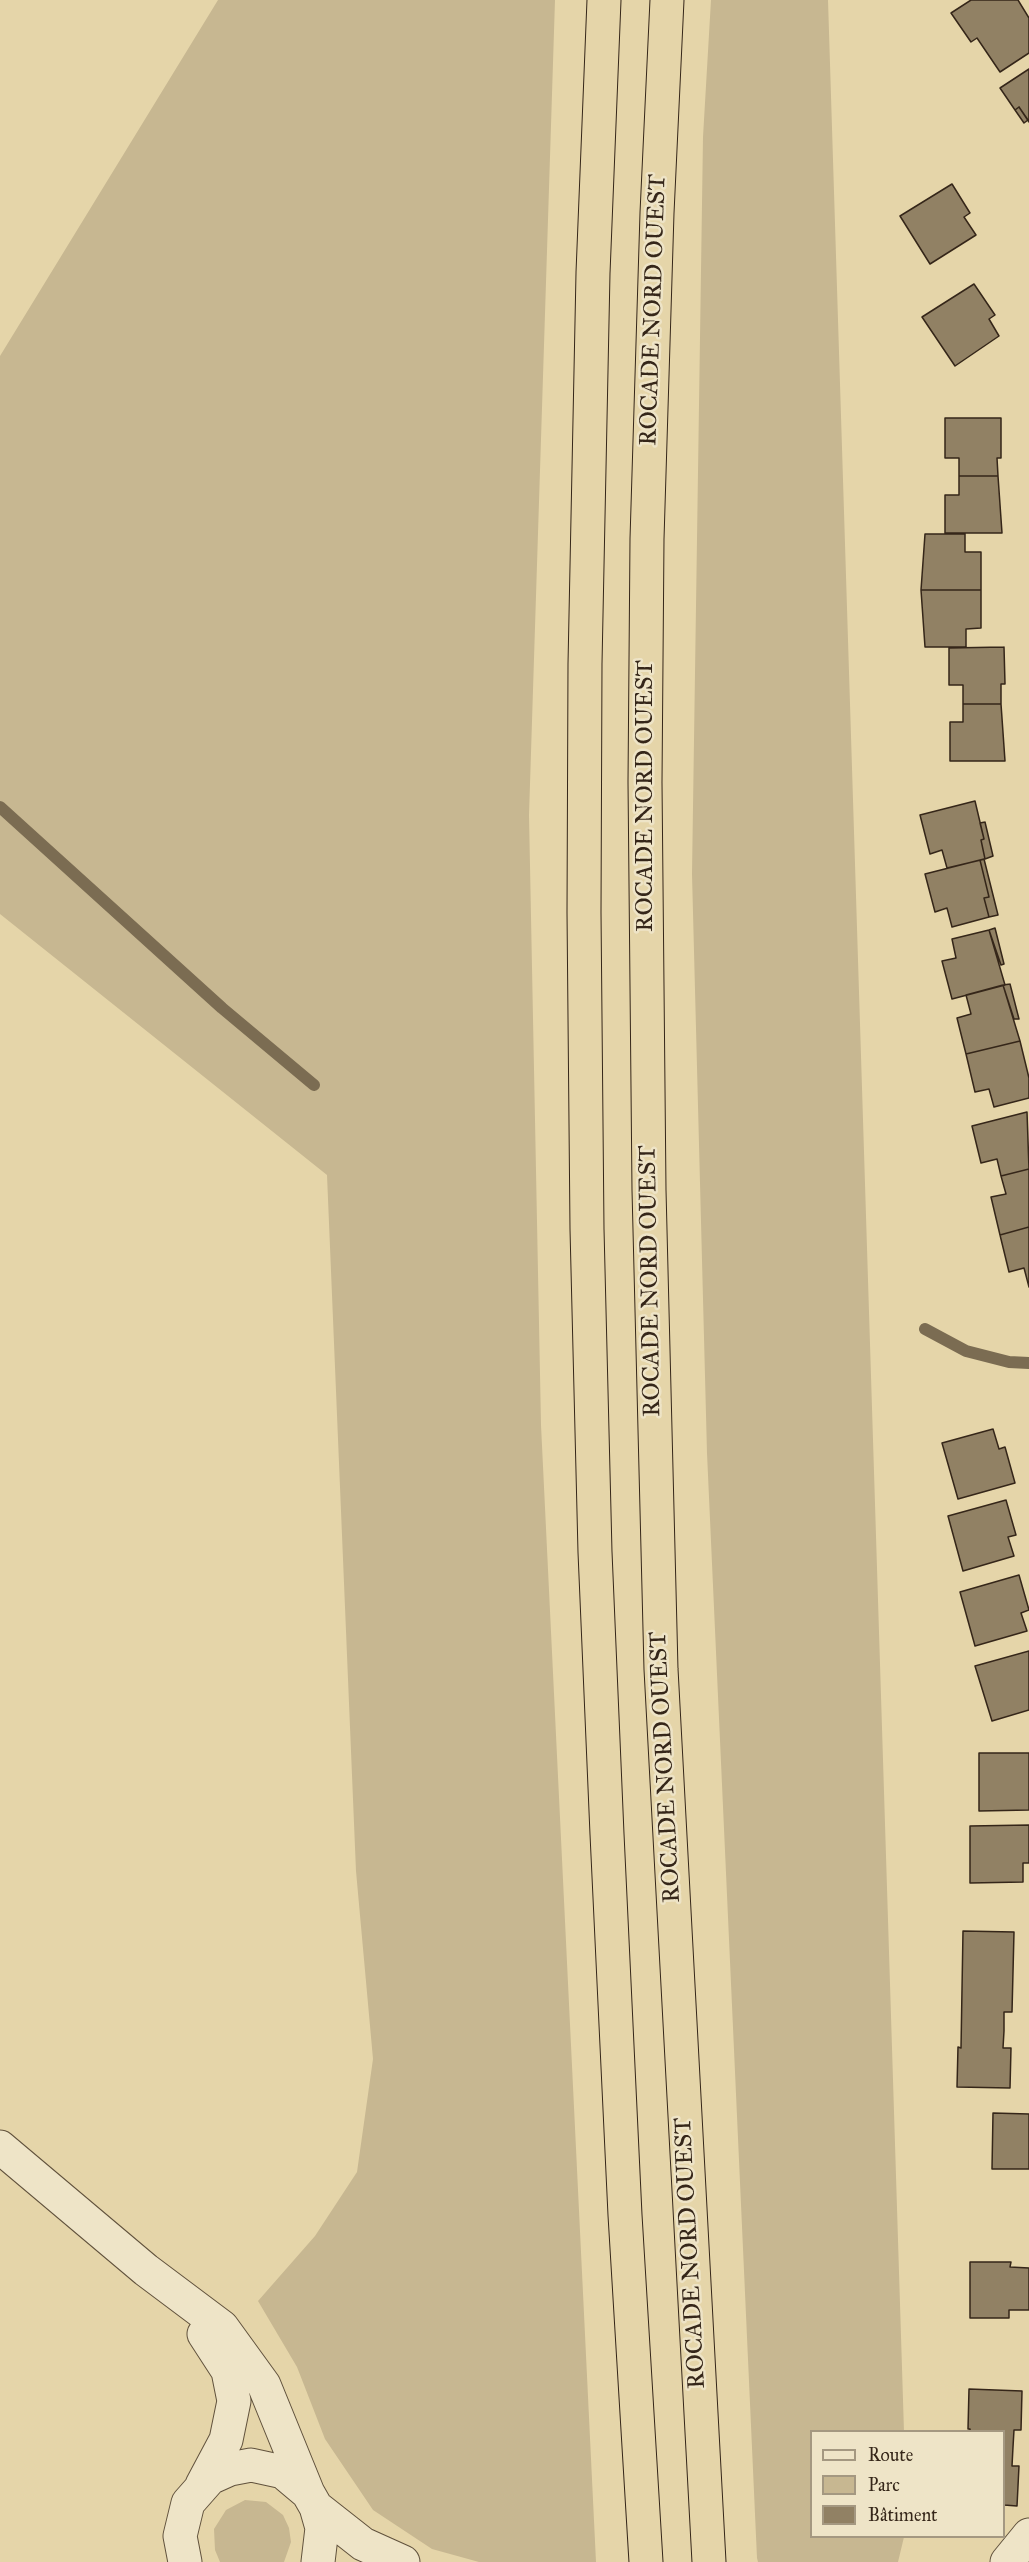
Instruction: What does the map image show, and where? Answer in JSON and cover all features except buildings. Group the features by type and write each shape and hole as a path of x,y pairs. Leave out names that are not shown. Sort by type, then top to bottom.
{"highway":[{"path":"604,0 594,250 585,664 584,912 588,1241 607,1834 625,2215 646,2562"},
{"name":"ROCADE NORD OUEST","path":"667,0 657,213 647,539 645,782 649,1190 661,1670 709,2562"}],"street":[{"path":"0,2146 146,2271 206,2314 240,2349 271,2399 312,2500 322,2539 318,2562"},
{"path":"146,2271 215,2348 233,2384 234,2401 230,2428 219,2456 188,2503 180,2553"},
{"path":"202,2485 230,2469 262,2466 283,2472 363,2544 403,2562"},
{"path":"1007,2562 1029,2535"}],"green space":[{"path":"218,0 555,0 529,815 541,1425 596,2562 479,2562 432,2549 373,2510 325,2439 297,2367 258,2301 315,2236 357,2172 373,2059 356,1871 327,1175 0,914 0,356"},
{"path":"711,0 828,0 904,2430 810,2430 810,2538 904,2538 898,2562 758,2562 757,2558 707,1453 692,874 703,137"},
{"path":"245,2500 266,2502 283,2515 289,2528 291,2542 284,2562 220,2562 215,2550 214,2529 226,2510"}],"waterway":[{"path":"0,807 222,1008 314,1085"},
{"path":"925,1329 966,1351 1009,1362 1029,1363"}]}
